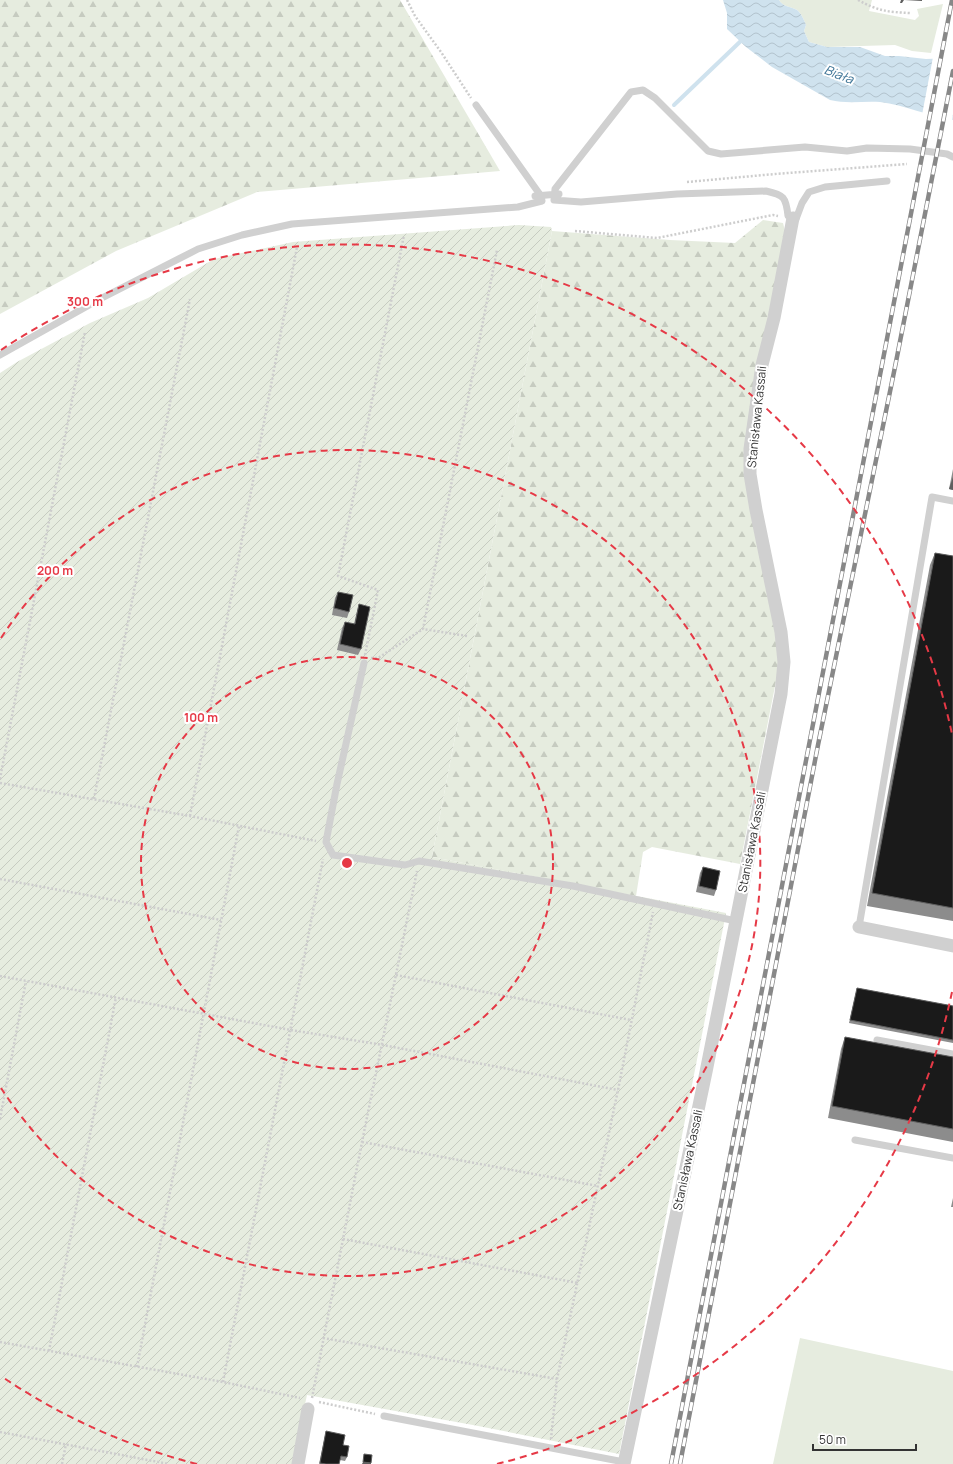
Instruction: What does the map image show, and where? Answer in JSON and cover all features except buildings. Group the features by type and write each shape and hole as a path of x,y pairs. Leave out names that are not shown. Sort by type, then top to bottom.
{"street":[{"name":"Stanisława Kassali","path":"624,1463 706,1072 782,694 784,662 781,632 756,510 750,474 750,449 762,365 774,318 791,217"},
{"path":"858,926 953,946"},
{"path":"298,1464 310,1405"}],"lane":[{"path":"887,181 826,187 809,192 802,203 796,218 791,217 787,202 779,194 766,191 677,194 581,202 554,200 556,194 555,189 631,92 643,90 655,98 708,151 721,154 806,147 847,151 867,148 910,149 947,154 953,157"},
{"path":"0,355 100,299 198,249 242,235 292,224 518,207 542,201 476,105"},
{"path":"538,196 556,194"},
{"path":"858,926 932,497 953,501"},
{"path":"364,662 337,784 326,842 334,855 405,865 419,861 573,886 736,921"},
{"path":"877,1040 953,1054"},
{"path":"855,1140 953,1158"},
{"path":"384,1416 624,1463"}],"path":[{"path":"407,0 415,16 476,105"},
{"path":"858,0 867,5 888,12 910,13"},
{"path":"680,183 907,164"},
{"path":"575,231 658,238 773,215 791,217"},
{"path":"404,236 338,576 378,590 365,658 378,658 423,629 468,636"},
{"path":"190,816 298,247"},
{"path":"423,629 497,250"},
{"path":"94,799 190,299"},
{"path":"0,779 85,332"},
{"path":"0,783 190,816 318,841"},
{"path":"137,1367 239,826"},
{"path":"223,1382 326,842"},
{"path":"310,1405 419,861"},
{"path":"0,879 221,920"},
{"path":"550,1449 557,1379 618,1090 654,903"},
{"path":"0,976 291,1030 382,1045 618,1090"},
{"path":"396,976 631,1020"},
{"path":"0,1119 26,982"},
{"path":"49,1351 116,997"},
{"path":"362,1142 598,1186"},
{"path":"343,1239 578,1283"},
{"path":"323,1338 557,1379"},
{"path":"0,1342 223,1382 310,1405 384,1416"},
{"path":"0,1432 169,1464"},
{"path":"62,1464 66,1444"}],"green space":[{"path":"0,0 400,0 500,171 257,192 116,251 0,314"},
{"path":"779,0 872,0 869,11 915,20 919,16 917,9 943,4 931,53 912,51 895,45 827,47 809,42 804,31 806,25 800,13 797,10 783,4"},
{"path":"763,220 783,223 785,231 746,442 777,636 779,666 740,864 652,847 643,852 636,896 432,857 552,231 670,240 735,243"},
{"path":"519,225 551,227 552,231 432,857 726,913 619,1454 473,1425 307,1395 292,1464 0,1464 0,373 17,362 90,323 148,298 214,259 293,242"},
{"path":"800,1338 953,1371 953,1464 773,1464"}],"water":[{"name":"Biała","path":"723,0 779,0 783,4 797,10 800,13 806,25 804,31 809,42 827,47 860,47 885,56 926,59 953,58 953,120 889,103 842,102 830,100 772,67 746,47 727,29 727,13"}],"pier":[{"path":"953,56 952,121 922,115 933,57"}],"waterway":[{"path":"674,105 744,38"}],"railway":[{"path":"671,1464 952,0"},
{"path":"680,1464 818,745 895,367 953,71"}]}
